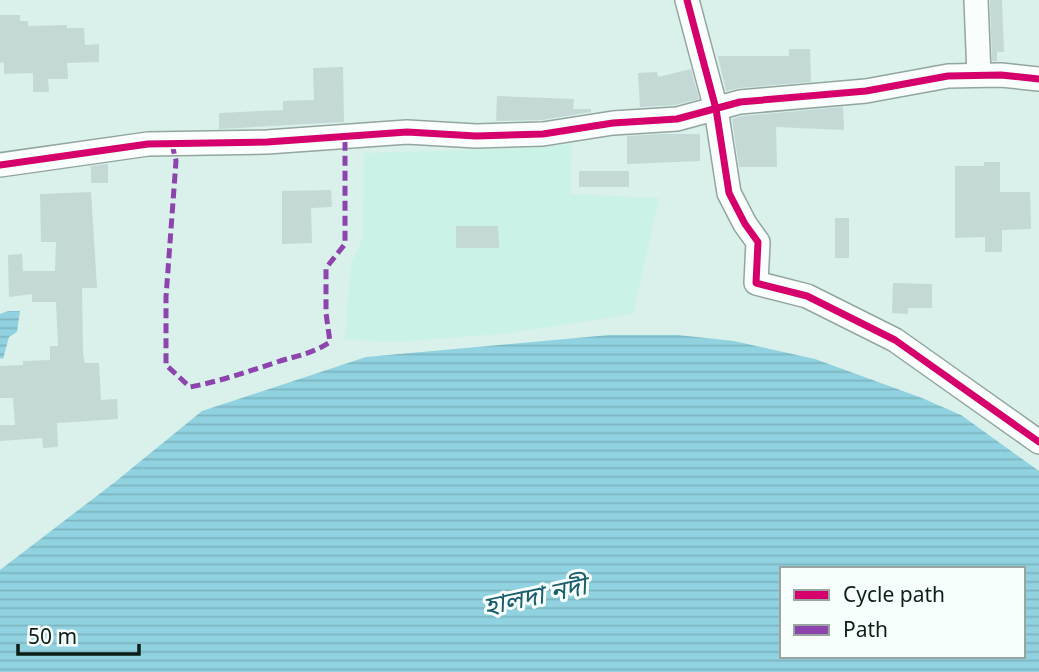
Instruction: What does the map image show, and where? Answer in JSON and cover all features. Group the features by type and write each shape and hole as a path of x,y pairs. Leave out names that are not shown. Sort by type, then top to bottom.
{"street":[{"path":"687,0 716,108 729,193 745,225 758,242 756,282 807,296 895,340 1039,442"},
{"path":"976,0 979,75"},
{"path":"0,165 24,164 148,144 267,142 407,132 476,136 543,134 613,123 677,119 740,102 866,91 948,76 1039,79"}],"shaded area":[{"path":"572,144 570,194 659,198 633,314 501,334 394,342 345,339 351,263 363,238 364,153 532,148"}],"water":[{"path":"20,311 17,332 9,337 3,359 0,358 0,314"},
{"name":"হালদা নদী","path":"609,335 678,335 734,341 815,359 961,415 1039,471 1039,672 0,672 0,570 202,411 366,357"}],"building":[{"path":"990,0 1002,0 1004,52 997,52 997,61 992,61"},
{"path":"0,15 20,15 20,21 28,21 28,26 67,25 67,28 84,28 85,45 99,44 99,62 67,63 68,79 48,79 49,92 33,92 33,73 4,74 4,62 0,63"},
{"path":"789,49 810,49 811,82 726,91 718,56 789,56"},
{"path":"343,67 344,122 219,129 219,113 283,110 283,101 314,100 313,68"},
{"path":"691,69 699,99 675,105 640,107 638,73 657,72 658,77"},
{"path":"497,96 574,99 573,109 591,109 591,112 542,120 496,121"},
{"path":"843,107 844,130 776,127 777,167 739,167 732,119"},
{"path":"700,134 700,161 627,164 627,136"},
{"path":"984,162 1000,162 1000,192 1030,192 1031,229 1002,230 1002,252 985,252 985,237 955,238 955,166 984,166"},
{"path":"108,164 108,183 91,183 91,166"},
{"path":"579,171 629,171 629,187 579,187"},
{"path":"331,190 332,207 311,208 312,243 282,244 282,191"},
{"path":"91,192 97,288 82,288 83,353 85,363 99,363 101,400 117,399 118,419 57,423 58,447 43,448 42,438 0,441 0,425 15,425 13,398 0,398 0,366 23,365 23,361 50,360 50,346 58,346 56,302 32,302 32,294 9,297 8,255 22,254 23,271 55,271 56,242 41,242 40,194"},
{"path":"835,218 849,218 849,258 835,258"},
{"path":"456,226 498,226 499,248 456,248"},
{"path":"893,283 932,284 932,308 908,308 908,314 892,313"}],"marked path":[{"path":"172,144 176,161 166,297 166,365 190,387 305,354 330,342 326,313 326,268 345,244 345,137"}],"cycle path":[{"path":"687,0 716,109 729,193 758,242 756,283 807,296 895,340 1039,442"},
{"path":"0,165 148,144 267,142 407,132 476,136 543,134 613,123 677,119 740,102 866,91 948,76 1001,75 1039,79"}]}
